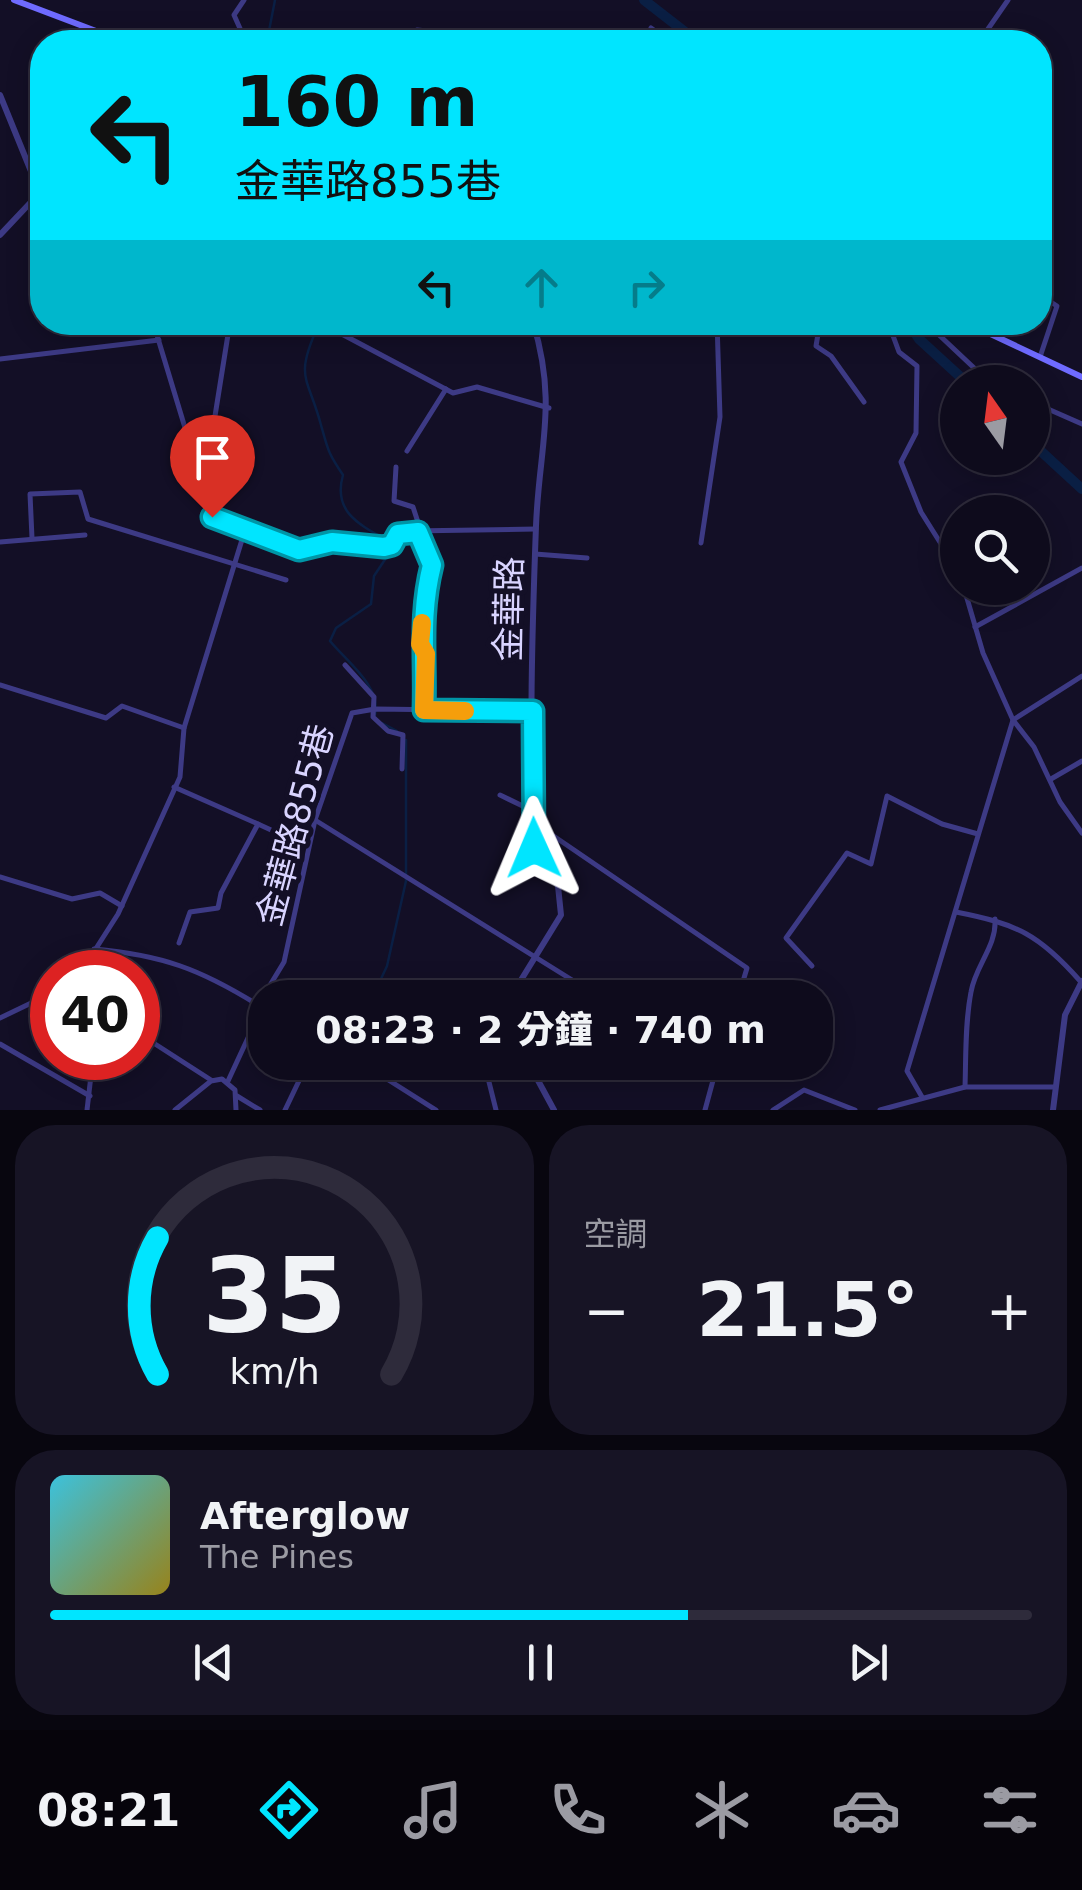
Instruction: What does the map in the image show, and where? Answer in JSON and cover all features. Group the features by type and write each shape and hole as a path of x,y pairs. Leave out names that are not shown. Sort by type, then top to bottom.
{"main road":[{"path":"14,0 93,30"},
{"path":"993,335 1082,376"}],"street":[{"path":"241,30 234,15 244,0"},
{"path":"987,30 1008,0"},
{"path":"0,95 30,163"},
{"path":"0,235 30,206"},
{"path":"157,335 212,517 299,550 332,542 384,547 392,545 398,534 418,532 536,529"},
{"path":"195,454 215,416 228,335"},
{"path":"344,335 460,394 476,387 549,408"},
{"name":"金華路","path":"521,980 553,932 561,904 558,886 536,855 533,822 535,554 549,408 544,358 537,335"},
{"path":"702,543 720,416 717,335"},
{"path":"818,335 816,346 831,356 864,402"},
{"path":"893,335 899,352 917,366 916,434 901,462 921,512 940,543"},
{"path":"939,335 971,365"},
{"path":"1040,357 1047,335"},
{"path":"0,359 159,340"},
{"path":"408,451 446,389"},
{"path":"1050,410 1082,424"},
{"path":"396,467 394,501 413,507 418,532 432,565 424,586 420,644 426,654 424,710"},
{"path":"32,538 30,494 74,489 80,492 88,519 286,580"},
{"path":"246,530 184,728 180,777 122,906 94,949 166,958 213,978 248,999"},
{"path":"0,542 85,535"},
{"path":"535,554 586,558"},
{"path":"975,627 1082,568"},
{"path":"969,605 1013,720 1082,833"},
{"path":"345,665 374,697 373,717 388,731 403,735 402,769"},
{"path":"922,1097 907,1072 1013,720 1082,676"},
{"path":"0,685 106,718 122,706 184,728"},
{"name":"金華路855巷","path":"273,980 284,962 315,820 352,713 376,709 533,711"},
{"path":"1051,778 1082,761"},
{"path":"174,787 308,847"},
{"path":"500,795 533,812"},
{"path":"812,966 786,938 847,854 871,864 887,796 942,824 978,834"},
{"path":"315,820 572,980"},
{"path":"533,822 746,968 743,980"},
{"path":"180,944 190,912 218,908 258,824"},
{"path":"0,878 72,899 100,892 122,906"},
{"path":"956,912 1029,932 1082,981 1065,1015 1052,1110"},
{"path":"965,1087 970,996 976,968 996,936 995,920"},
{"path":"0,1018 30,1004"},
{"name":"金華路855巷","path":"228,1081 248,1038"},
{"path":"0,1044 90,1096"},
{"path":"160,1048 211,1080 228,1081 237,1096 260,1110"},
{"path":"87,1110 91,1080"},
{"path":"175,1110 211,1080"},
{"path":"285,1110 299,1080"},
{"path":"388,1080 436,1110"},
{"path":"488,1080 496,1110"},
{"path":"538,1080 554,1110"},
{"path":"705,1110 713,1080"},
{"path":"880,1110 965,1087 1055,1087"},
{"path":"774,1110 804,1090 856,1110"},
{"path":"236,1110 237,1096"}],"waterway":[{"path":"269,30 275,0"},
{"path":"644,0 683,30"},
{"path":"314,335 306,377 329,451 343,475 341,498 356,521 385,539 388,555 374,576 371,604 336,628 330,641 368,685 376,704 375,715"},
{"path":"916,335 947,365"},
{"path":"1050,460 1082,489"},
{"path":"382,723 397,731"},
{"path":"380,980 406,881 406,740"}],"slow traffic":[{"path":"422,623 420,644 426,650 424,710 465,711"}],"route":[{"path":"212,517 299,550 332,542 384,547 392,545 398,534 418,532 429,549 432,565 424,586 420,644 426,650 424,710 533,711 534,848"}]}
